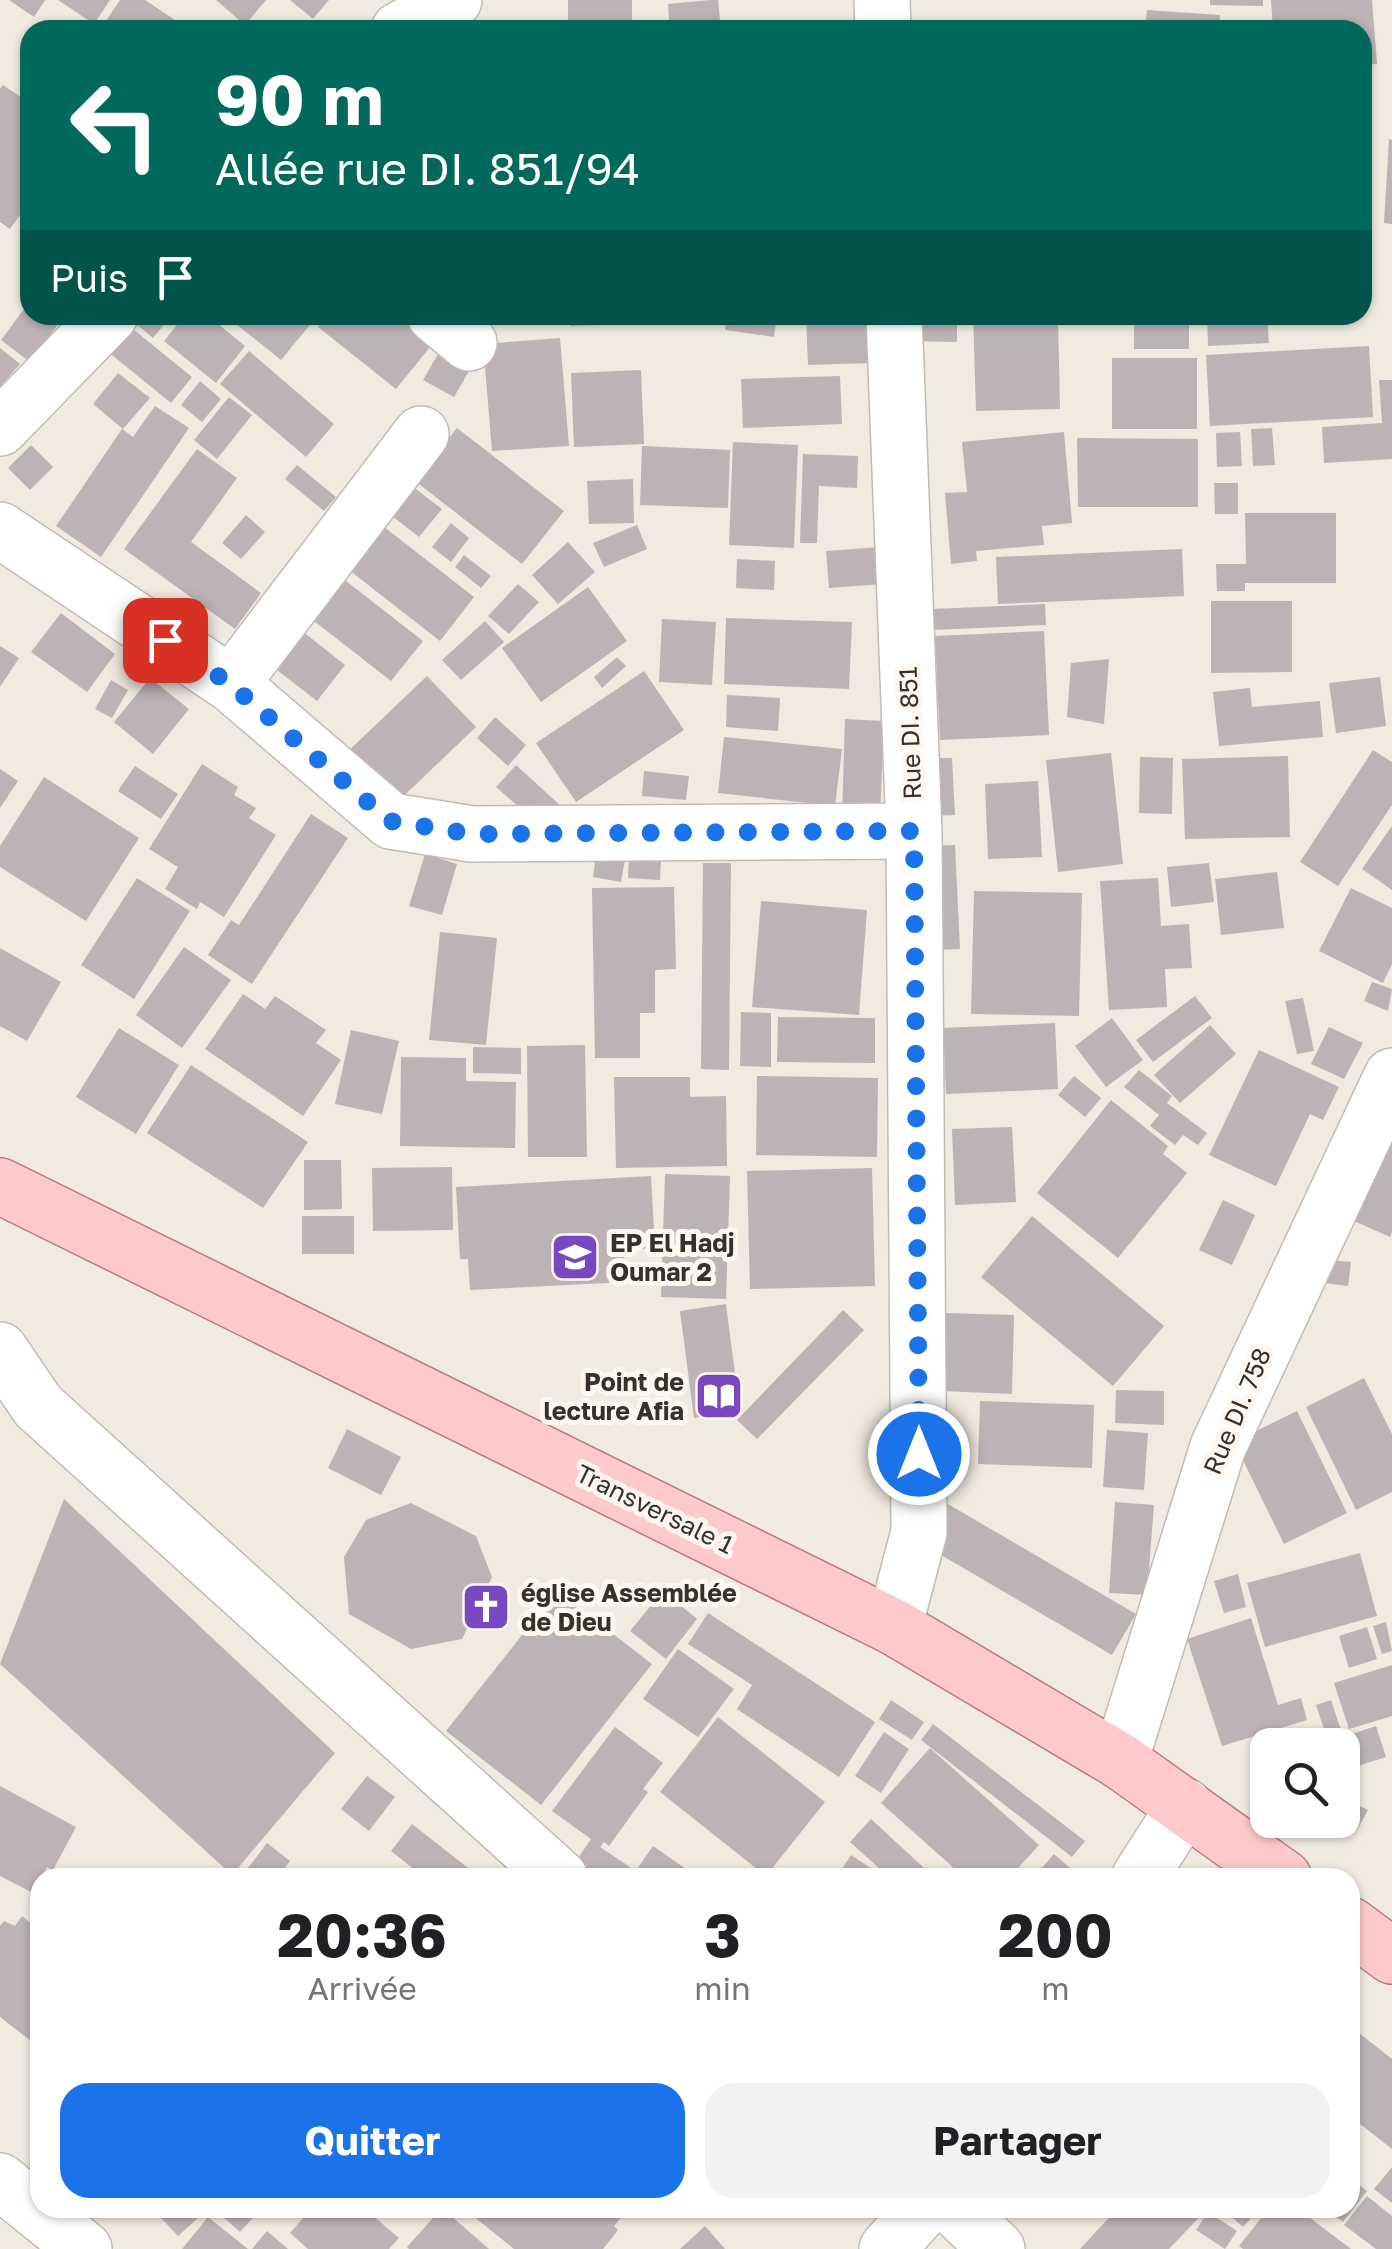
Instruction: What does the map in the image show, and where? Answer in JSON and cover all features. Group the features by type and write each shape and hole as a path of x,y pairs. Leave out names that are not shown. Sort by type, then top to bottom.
{"main road":[{"name":"Transversale 1","path":"0,1186 894,1628 1120,1761 1270,1868"},
{"path":"1360,1933 1392,1956"}],"street":[{"path":"418,20 454,0"},
{"path":"0,428 100,325"},
{"name":"Rue DI. 851","path":"894,325 914,831 919,1532 894,1628"},
{"path":"230,684 421,434"},
{"path":"0,530 230,684 390,821 472,834 914,831"},
{"name":"Rue DI. 758","path":"1120,1761 1218,1446 1392,1076"},
{"path":"0,1350 19,1412 548,1868"},
{"path":"1145,1868 1185,1806"},
{"path":"0,2181 30,2205"},
{"path":"46,2218 84,2249"},
{"path":"887,2249 915,2218"},
{"path":"964,2218 997,2249"}],"building":[{"path":"9,0 45,0 34,17"},
{"path":"58,0 110,0 97,20 88,20"},
{"path":"120,0 145,0 175,20 107,20"},
{"path":"216,0 266,0 249,20 239,20"},
{"path":"290,0 329,0 313,19"},
{"path":"568,0 632,0 632,20 568,20"},
{"path":"718,0 720,20 669,20 668,4"},
{"path":"1210,0 1263,0 1263,6 1210,5"},
{"path":"1271,0 1372,0 1377,64 1372,64 1372,20 1272,20"},
{"path":"1147,10 1220,15 1220,20 1146,20"},
{"path":"3,85 20,96 20,215 10,229 0,222"},
{"path":"1389,139 1392,140 1392,224 1384,223"},
{"path":"20,314 20,325 58,325 30,362 1,340"},
{"path":"128,325 192,377 171,403 107,351"},
{"path":"137,325 164,325 153,338"},
{"path":"177,325 219,325 245,346 216,383 164,341"},
{"path":"237,325 310,325 281,360"},
{"path":"415,325 435,341 396,389 318,327"},
{"path":"726,325 776,325 774,337 725,330"},
{"path":"806,325 869,325 870,363 808,365"},
{"path":"901,325 957,325 957,342 900,341"},
{"path":"973,325 1058,325 1060,409 976,411"},
{"path":"1134,325 1189,325 1189,349 1134,349"},
{"path":"1207,325 1268,325 1269,343 1208,346"},
{"path":"560,338 569,446 492,451 483,344"},
{"path":"445,342 476,359 454,397 423,380"},
{"path":"1369,346 1373,417 1210,426 1206,355"},
{"path":"0,348 20,364 0,387"},
{"path":"249,351 334,424 306,457 220,384"},
{"path":"1112,358 1197,358 1197,429 1112,429"},
{"path":"641,370 644,444 574,447 571,373"},
{"path":"118,373 150,398 123,429 93,404"},
{"path":"840,376 842,424 743,428 741,379"},
{"path":"1379,380 1392,380 1392,459 1324,463 1322,427 1382,423"},
{"path":"200,381 221,399 202,422 181,405"},
{"path":"229,397 252,415 217,459 194,440"},
{"path":"155,406 189,428 101,557 56,526 122,429 133,437"},
{"path":"457,428 564,511 522,564 415,481"},
{"path":"1272,428 1275,465 1253,466 1251,429"},
{"path":"1064,432 1072,523 1042,526 1044,545 976,551 977,561 951,564 945,493 967,492 962,442"},
{"path":"1240,432 1242,466 1217,467 1216,433"},
{"path":"1077,438 1198,439 1198,507 1078,507"},
{"path":"733,442 798,445 794,548 729,545"},
{"path":"31,445 53,467 30,490 8,468"},
{"path":"642,446 730,450 728,508 640,505"},
{"path":"197,449 237,478 191,542 261,593 235,629 124,549"},
{"path":"803,454 858,456 857,488 819,486 817,543 800,543"},
{"path":"297,465 336,497 324,511 285,479"},
{"path":"395,473 442,509 419,537 373,501"},
{"path":"633,479 634,523 589,524 587,481"},
{"path":"1214,483 1238,483 1238,514 1215,514"},
{"path":"1245,513 1336,513 1336,583 1245,583 1245,591 1217,591 1216,564 1246,564"},
{"path":"246,515 265,532 241,559 222,543"},
{"path":"374,519 474,597 440,641 340,563"},
{"path":"451,523 469,538 451,562 432,547"},
{"path":"637,525 647,549 604,567 593,543"},
{"path":"568,542 595,572 558,604 532,575"},
{"path":"880,547 883,584 829,588 826,551"},
{"path":"1182,549 1184,596 998,604 996,557"},
{"path":"464,555 491,576 481,588 455,567"},
{"path":"737,559 775,561 774,590 736,588"},
{"path":"332,570 423,641 391,681 300,610"},
{"path":"518,584 539,602 509,634 488,616"},
{"path":"588,587 627,641 541,702 502,648"},
{"path":"1211,601 1292,601 1292,672 1211,673"},
{"path":"1045,604 1046,625 933,630 933,609"},
{"path":"61,613 115,654 87,692 31,652"},
{"path":"726,618 852,622 849,689 724,684"},
{"path":"662,619 716,622 712,685 659,682"},
{"path":"485,621 504,642 461,680 442,660"},
{"path":"292,623 345,665 317,701 264,660"},
{"path":"1044,631 1049,735 940,740 935,636"},
{"path":"0,646 19,658 0,687"},
{"path":"617,657 626,666 602,688 594,677"},
{"path":"1109,659 1104,724 1067,717 1071,663"},
{"path":"644,671 684,730 576,802 536,743"},
{"path":"427,676 476,727 391,808 342,757"},
{"path":"1380,677 1386,726 1336,733 1329,683"},
{"path":"150,678 189,709 153,754 114,722"},
{"path":"111,680 128,690 112,718 95,709"},
{"path":"1250,688 1252,707 1320,701 1323,737 1219,746 1213,692"},
{"path":"727,695 780,698 778,731 726,727"},
{"path":"495,717 526,745 508,766 477,738"},
{"path":"845,719 884,721 880,818 842,816"},
{"path":"724,737 842,749 835,806 718,793"},
{"path":"1373,750 1392,762 1392,805 1338,886 1300,862"},
{"path":"1111,753 1123,864 1058,872 1046,760"},
{"path":"1288,756 1290,837 1185,839 1182,759"},
{"path":"1140,757 1173,758 1172,814 1139,813"},
{"path":"924,758 952,758 955,815 927,816"},
{"path":"202,764 238,787 234,795 256,808 249,818 276,835 224,917 200,902 197,909 165,889 178,867 149,849"},
{"path":"516,765 563,808 544,829 496,787"},
{"path":"135,766 178,794 161,819 118,791"},
{"path":"0,769 18,781 0,808"},
{"path":"644,771 689,776 686,800 642,796"},
{"path":"44,777 139,838 86,921 0,867 0,846"},
{"path":"1038,781 1042,857 988,859 985,784"},
{"path":"311,814 348,838 252,984 208,955 231,920 239,925"},
{"path":"1392,826 1392,890 1362,869"},
{"path":"630,838 662,840 660,880 628,878"},
{"path":"955,845 960,949 934,950 929,846"},
{"path":"597,848 626,853 621,882 593,877"},
{"path":"425,854 457,864 442,915 409,906"},
{"path":"703,863 731,863 729,1070 701,1069"},
{"path":"1209,863 1214,902 1171,907 1167,867"},
{"path":"1277,872 1284,928 1221,935 1215,879"},
{"path":"137,878 190,911 134,999 81,965"},
{"path":"1158,878 1161,926 1189,924 1192,968 1165,969 1167,1007 1109,1010 1100,881"},
{"path":"674,887 676,969 655,970 655,1013 640,1013 640,1058 595,1058 592,888"},
{"path":"1351,888 1392,908 1392,964 1383,983 1319,951"},
{"path":"974,891 1082,893 1079,1016 971,1014"},
{"path":"761,901 867,910 859,1015 752,1007"},
{"path":"440,932 497,938 486,1045 429,1040"},
{"path":"184,947 231,980 182,1048 136,1015"},
{"path":"0,948 61,982 27,1041 0,1026"},
{"path":"1372,982 1392,989 1388,1011 1364,1001"},
{"path":"243,994 265,1009 275,996 326,1030 316,1043 341,1060 303,1116 205,1049"},
{"path":"1195,996 1212,1018 1153,1062 1136,1040"},
{"path":"1303,998 1314,1051 1297,1054 1285,1001"},
{"path":"741,1012 771,1013 771,1067 740,1066"},
{"path":"778,1017 875,1018 875,1063 777,1062"},
{"path":"1112,1018 1143,1060 1106,1087 1075,1046"},
{"path":"1055,1023 1058,1089 946,1094 943,1028"},
{"path":"1210,1025 1236,1054 1180,1103 1154,1075"},
{"path":"1329,1027 1363,1043 1344,1079 1311,1064"},
{"path":"119,1028 179,1065 136,1134 76,1097"},
{"path":"351,1030 399,1041 382,1114 335,1104"},
{"path":"585,1045 587,1157 528,1157 527,1046"},
{"path":"473,1047 521,1048 521,1074 473,1073"},
{"path":"1259,1050 1339,1087 1323,1120 1310,1114 1276,1186 1209,1155"},
{"path":"401,1057 466,1058 466,1081 516,1082 515,1148 400,1146"},
{"path":"191,1065 308,1142 263,1208 147,1133"},
{"path":"1139,1070 1172,1096 1167,1103 1207,1133 1198,1145 1183,1135 1175,1145 1150,1126 1159,1115 1124,1087"},
{"path":"757,1076 878,1078 877,1157 756,1155"},
{"path":"1074,1076 1101,1098 1085,1117 1058,1095"},
{"path":"614,1077 690,1077 690,1097 726,1096 727,1166 616,1168"},
{"path":"1111,1100 1168,1146 1163,1154 1187,1173 1118,1258 1037,1193"},
{"path":"1392,1116 1392,1232 1390,1237 1347,1218"},
{"path":"1012,1127 1016,1202 955,1205 952,1129"},
{"path":"304,1160 341,1160 342,1209 304,1210"},
{"path":"452,1167 453,1230 373,1231 372,1168"},
{"path":"872,1168 875,1286 750,1289 747,1171"},
{"path":"665,1174 730,1176 726,1299 661,1297"},
{"path":"651,1176 655,1248 624,1250 625,1282 470,1290 468,1259 460,1259 456,1187"},
{"path":"1223,1200 1255,1215 1232,1265 1199,1250"},
{"path":"302,1216 354,1216 354,1254 302,1254"},
{"path":"1032,1216 1164,1326 1113,1386 981,1277"},
{"path":"1319,1259 1351,1262 1348,1286 1316,1282"},
{"path":"726,1304 740,1412 694,1418 680,1311"},
{"path":"843,1310 864,1330 757,1439 737,1420"},
{"path":"944,1313 1014,1315 1012,1394 941,1391"},
{"path":"1364,1378 1392,1434 1392,1492 1356,1510 1306,1407"},
{"path":"1116,1390 1164,1391 1164,1425 1115,1423"},
{"path":"980,1401 1094,1405 1092,1468 978,1464"},
{"path":"1297,1411 1347,1513 1284,1544 1234,1442"},
{"path":"347,1429 401,1457 381,1495 328,1468"},
{"path":"1107,1430 1148,1433 1144,1490 1103,1487"},
{"path":"64,1499 335,1753 238,1868 224,1868 0,1664"},
{"path":"1115,1502 1154,1505 1147,1595 1109,1593"},
{"path":"411,1503 476,1536 492,1577 462,1639 411,1649 349,1614 344,1557 366,1520"},
{"path":"948,1504 1136,1614 1112,1655 924,1545"},
{"path":"1360,1553 1377,1616 1265,1647 1247,1583"},
{"path":"1238,1574 1246,1607 1224,1613 1214,1581"},
{"path":"557,1591 652,1664 541,1805 446,1731"},
{"path":"663,1591 697,1619 666,1659 630,1631"},
{"path":"708,1613 875,1722 839,1777 737,1709 752,1685 688,1644"},
{"path":"1251,1618 1278,1705 1301,1698 1307,1720 1281,1728 1250,1728 1250,1737 1222,1746 1187,1639"},
{"path":"1386,1622 1392,1651 1382,1654 1373,1626"},
{"path":"1367,1627 1377,1659 1349,1668 1339,1636"},
{"path":"678,1649 734,1689 698,1737 643,1699"},
{"path":"1392,1665 1392,1716 1349,1728 1334,1683"},
{"path":"891,1700 924,1722 912,1740 879,1719"},
{"path":"1331,1700 1340,1728 1324,1728 1316,1705"},
{"path":"718,1717 825,1802 772,1868 756,1868 660,1792"},
{"path":"933,1724 1085,1841 1072,1857 921,1740"},
{"path":"1376,1726 1386,1757 1360,1765 1360,1731"},
{"path":"615,1727 663,1763 643,1789 648,1792 609,1846 604,1842 600,1847 629,1868 580,1868 574,1864 591,1839 552,1811"},
{"path":"884,1732 909,1749 881,1793 855,1776"},
{"path":"930,1748 1039,1845 1018,1868 954,1868 881,1803"},
{"path":"367,1776 395,1797 369,1831 341,1809"},
{"path":"0,1786 76,1827 54,1868 30,1868 30,1891 0,1876"},
{"path":"1360,1806 1368,1810 1360,1825"},
{"path":"871,1819 924,1868 879,1868 850,1842"},
{"path":"412,1824 468,1868 412,1868 391,1851"},
{"path":"267,1843 290,1861 285,1868 248,1868"},
{"path":"653,1846 685,1868 638,1868"},
{"path":"1054,1854 1070,1868 1042,1868"},
{"path":"851,1855 871,1868 843,1868"},
{"path":"22,1916 30,1923 30,2040 0,2017 0,1926 4,1921 15,1926"},
{"path":"1360,2034 1392,2059 1392,2149 1360,2124"},
{"path":"1392,2167 1392,2203 1374,2189"},
{"path":"1367,2196 1392,2216 1392,2249 1376,2249 1344,2225 1350,2218 1360,2218 1360,2205"},
{"path":"161,2218 198,2218 178,2236"},
{"path":"209,2218 248,2249 182,2249"},
{"path":"224,2218 253,2218 240,2232"},
{"path":"303,2218 376,2218 399,2238 389,2249 308,2249 290,2233"},
{"path":"433,2218 453,2218 489,2249 409,2249"},
{"path":"475,2218 621,2218 614,2226 618,2230 603,2249 514,2249"},
{"path":"1109,2218 1198,2218 1169,2249 1080,2249"},
{"path":"1204,2218 1217,2218 1237,2231 1225,2249 1196,2230"},
{"path":"1233,2218 1252,2218 1243,2227"},
{"path":"1261,2218 1310,2218 1351,2249 1243,2249 1239,2246"},
{"path":"705,2226 725,2249 680,2249"},
{"path":"267,2231 288,2249 252,2249"}],"place":[{"name":"EP El Hadj Oumar 2","path":"575,1257"},
{"name":"Point de lecture Afia","path":"719,1396"},
{"name":"église Assemblée de Dieu","path":"486,1607"}],"route":[{"path":"165,640 230,684 390,821 472,834 914,831 919,1454"}]}
